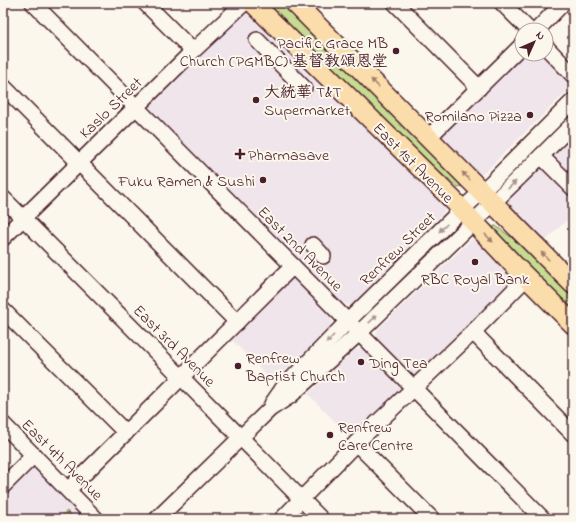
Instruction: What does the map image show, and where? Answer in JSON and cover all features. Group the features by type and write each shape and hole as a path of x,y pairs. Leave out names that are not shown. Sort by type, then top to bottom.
{"main road":[{"name":"East 1st Avenue","path":"253,3 468,216 573,324"},
{"name":"East 1st Avenue","path":"295,3 573,284"}],"street":[{"name":"East 2nd Avenue","path":"33,3 543,519"},
{"path":"145,3 193,51"},
{"name":"Kaslo Street","path":"3,238 79,162 244,3"},
{"path":"395,3 479,88"},
{"path":"502,3 521,22"},
{"path":"545,22 563,3"},
{"path":"257,40 304,88"},
{"path":"429,138 514,53"},
{"path":"554,55 573,75"},
{"path":"3,86 237,322"},
{"name":"Renfrew Street","path":"270,409 283,388 348,321 487,198 573,101"},
{"name":"Renfrew Street","path":"487,198 542,156 573,124"},
{"path":"542,156 573,188"},
{"name":"East 3rd Avenue","path":"3,198 321,519"},
{"name":"Renfrew Street","path":"157,519 270,409 290,396 359,333 468,216"},
{"path":"313,246 324,256"},
{"path":"68,490 293,266"},
{"path":"282,519 356,443 473,332 527,277"},
{"path":"3,310 126,433"},
{"path":"473,332 573,434"},
{"name":"East 4th Avenue","path":"3,424 96,519"},
{"path":"356,443 432,519"},
{"path":"3,486 34,455"}],"shaded area":[{"path":"248,11 445,205 445,210 443,213 350,305 343,303 153,115 151,111 150,106 153,101"},
{"path":"514,62 549,62 569,84 567,91 484,173 478,176 436,138"},
{"path":"573,137 573,214 542,244 508,205 509,201"},
{"path":"473,238 475,238 519,279 415,377 379,341 376,334 378,329"},
{"path":"291,277 331,316 332,321 331,325 274,383 225,333"},
{"path":"355,350 363,350 402,390 356,443 308,394"},
{"path":"34,465 88,519 3,519 3,491"}],"green space":[{"path":"266,3 287,3 461,184 461,186 458,187 435,169"},
{"path":"494,226 516,241 543,268 573,294 573,316 493,229"},
{"path":"67,511 75,519 58,519"}],"place":[{"name":"Pacific Grace MB Church (PGMBC) 基督教頌恩堂","path":"396,51"},
{"name":"大統華 T&T Supermarket","path":"256,100"},
{"name":"Romilano Pizza","path":"530,115"},
{"name":"Pharmasave","path":"240,154"},
{"name":"Fuku Ramen & Sushi","path":"263,180"},
{"name":"RBC Royal Bank","path":"475,262"},
{"name":"Ding Tea","path":"361,362"},
{"name":"Renfrew Baptist Church","path":"238,366"},
{"name":"Renfrew Care Centre","path":"330,435"}]}
